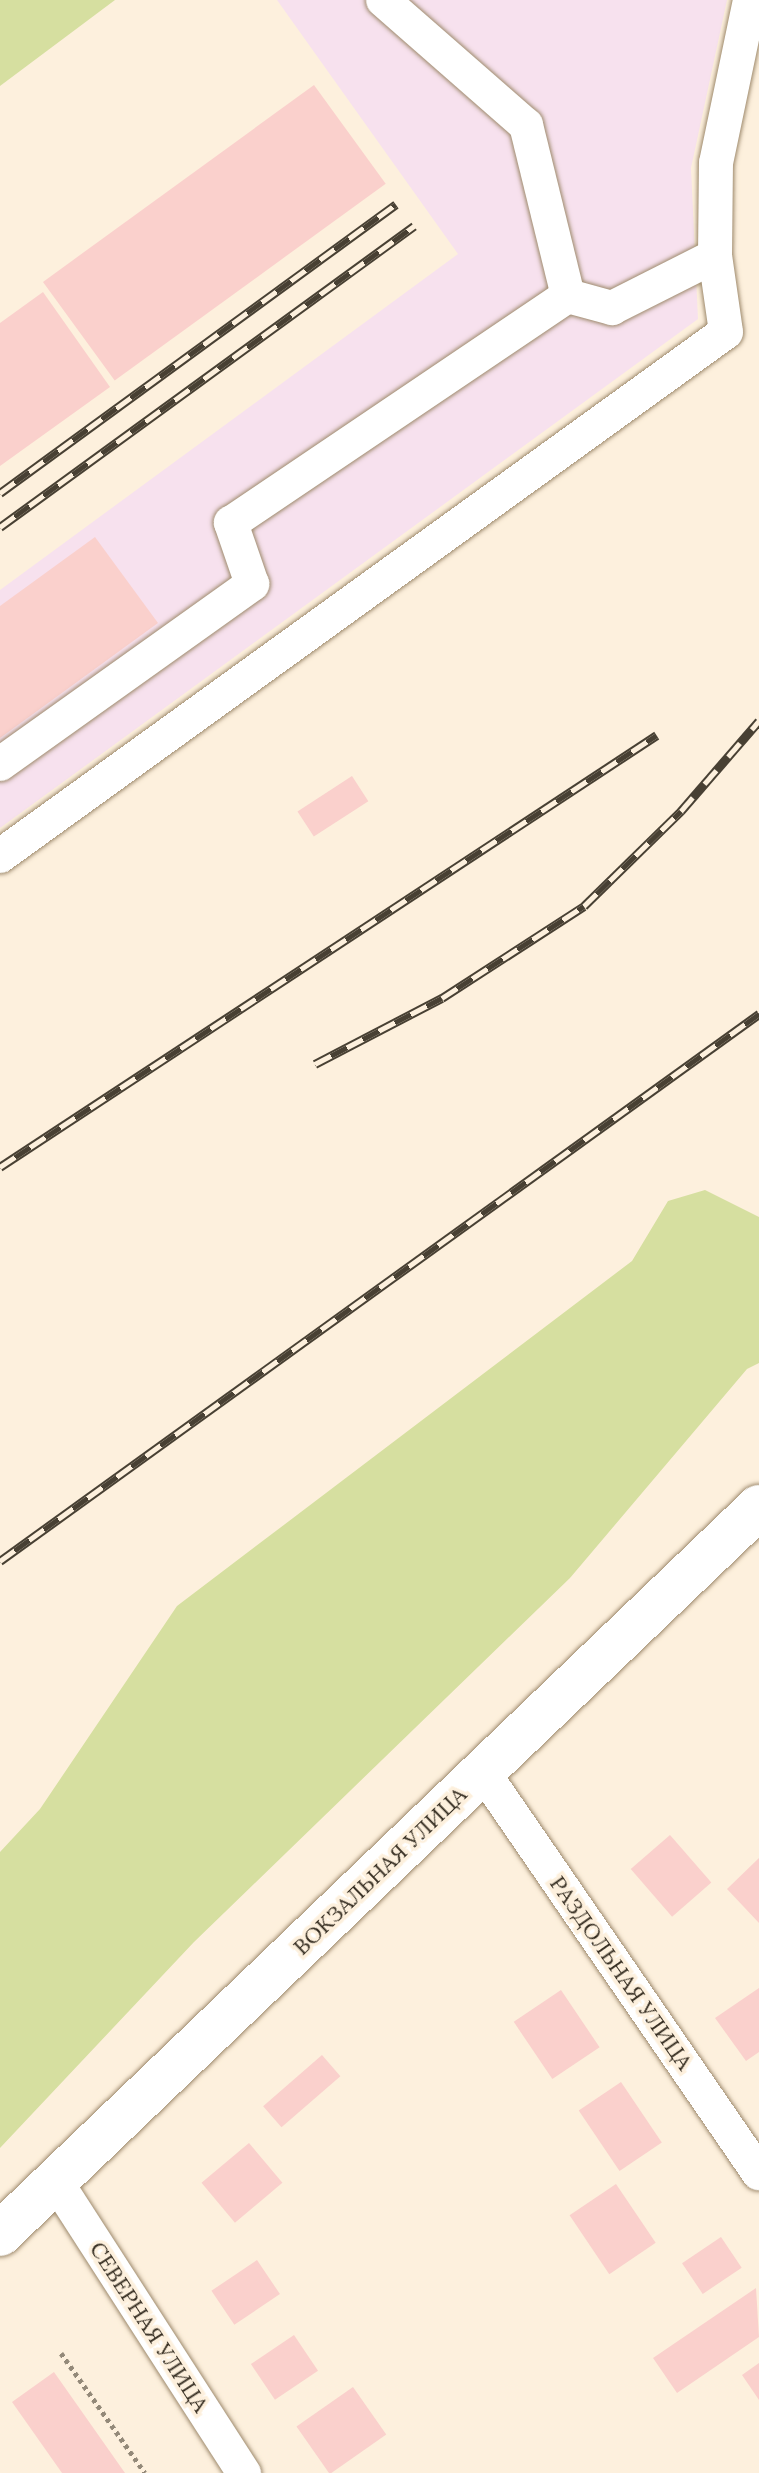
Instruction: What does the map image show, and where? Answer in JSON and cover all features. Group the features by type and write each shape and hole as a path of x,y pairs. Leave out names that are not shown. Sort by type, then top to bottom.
{"main road":[{"name":"ВОКЗАЛЬНАЯ УЛИЦА","path":"0,2234 759,1507"}],"street":[{"path":"383,0 526,125 568,296"},
{"path":"0,856 726,332 715,256 716,163 750,0"},
{"path":"0,764 252,584 231,523 568,296 612,308 715,256"},
{"name":"РАЗДОЛЬНАЯ УЛИЦА","path":"483,1772 759,2173"},
{"name":"СЕВЕРНАЯ УЛИЦА","path":"55,2180 244,2473"}],"path":[{"path":"61,2353 145,2473"}],"shaded area":[{"path":"277,0 727,0 691,168 698,319 0,828 0,590 458,254"}],"green space":[{"path":"0,0 115,0 0,86"},
{"path":"705,1190 759,1217 759,1363 747,1369 570,1578 194,1942 0,2148 0,1852 40,1809 177,1606 632,1261 668,1201"}],"building":[{"path":"314,85 386,184 115,381 43,282"},
{"path":"43,292 110,387 0,466 0,323"},
{"path":"95,537 158,623 0,738 0,606"},
{"path":"352,776 368,801 314,837 297,811"},
{"path":"670,1835 711,1883 672,1917 631,1869"},
{"path":"759,1858 759,1923 727,1889"},
{"path":"759,1988 759,2052 746,2061 715,2018"},
{"path":"561,1990 600,2047 552,2079 514,2022"},
{"path":"322,2055 340,2076 282,2127 263,2106"},
{"path":"621,2082 662,2143 620,2171 579,2111"},
{"path":"249,2143 282,2183 235,2223 202,2183"},
{"path":"616,2184 656,2243 609,2274 570,2215"},
{"path":"721,2237 742,2268 703,2294 682,2263"},
{"path":"257,2260 280,2294 234,2325 211,2291"},
{"path":"756,2288 759,2337 677,2393 653,2358"},
{"path":"294,2335 318,2371 275,2400 251,2364"},
{"path":"759,2363 759,2400 742,2375"},
{"path":"54,2372 125,2473 62,2473 12,2402"},
{"path":"353,2387 386,2435 329,2473 296,2427"}],"railway":[{"path":"0,493 396,204"},
{"path":"0,527 414,226"},
{"path":"315,1064 442,998 584,906 681,811 759,721"},
{"path":"0,1167 657,735"},
{"path":"0,1561 759,1014"}]}
